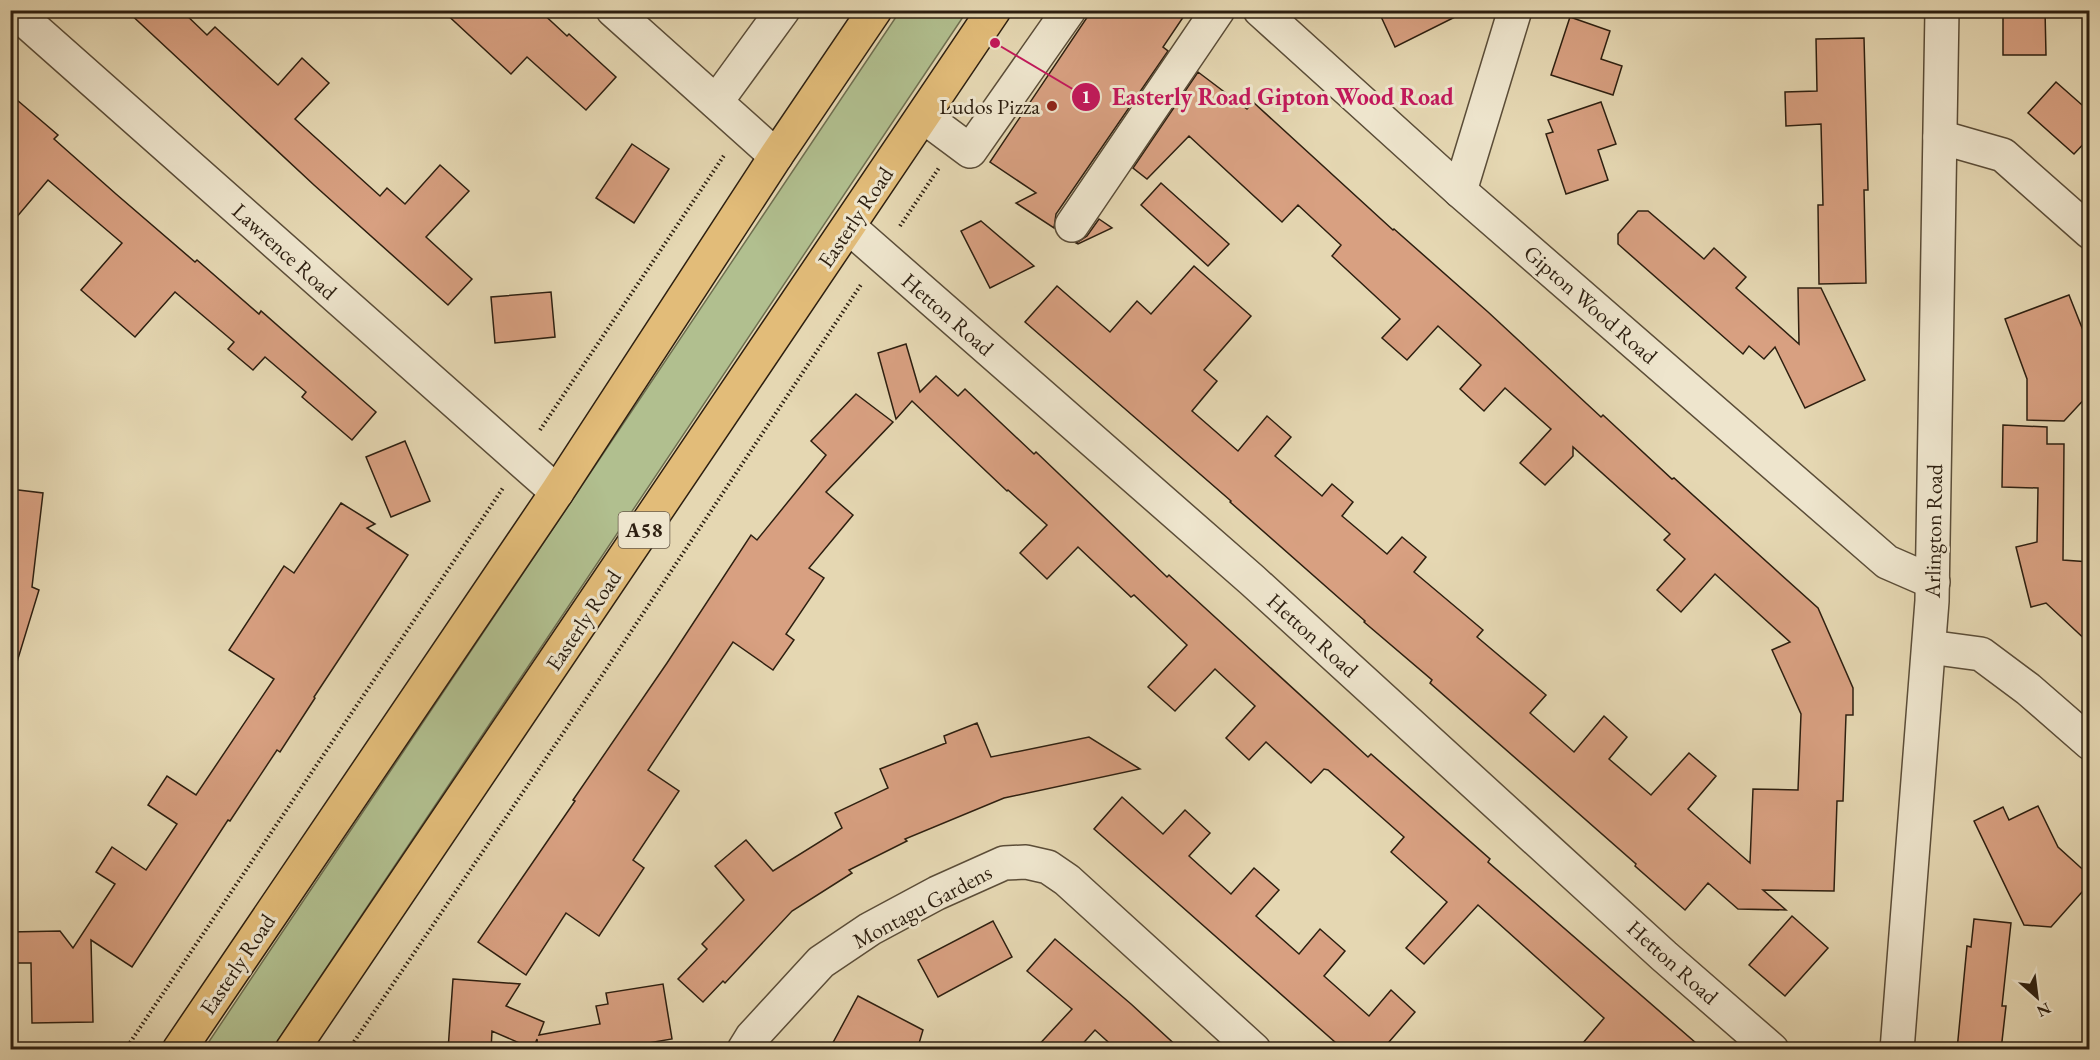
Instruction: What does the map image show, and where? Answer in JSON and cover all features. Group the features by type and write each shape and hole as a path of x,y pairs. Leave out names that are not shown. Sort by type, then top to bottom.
{"main road":[{"name":"Easterly Road","path":"179,1050 556,492 776,156 875,10"},
{"name":"Easterly Road","path":"292,1050 994,10"}],"street":[{"name":"Lawrence Road","path":"13,10 556,492"},
{"path":"613,10 776,156"},
{"path":"716,102 783,10"},
{"path":"923,116 970,152 1069,10"},
{"path":"1072,225 1218,10"},
{"name":"Gipton Wood Road","path":"1260,10 1460,190 1887,562 1933,582"},
{"path":"1460,190 1515,10"},
{"name":"Arlington Road","path":"1897,1050 1933,582 1942,10"},
{"path":"1940,137 2003,155 2090,232"},
{"name":"Hetton Road","path":"849,227 1252,580 1664,956 1772,1050"},
{"path":"1929,647 1981,654 2028,689 2090,743"},
{"name":"Montagu Gardens","path":"744,1050 752,1037 821,962 870,929 937,892 1004,863 1026,862 1048,867 1067,879 1254,1050"}],"path":[{"path":"540,430 728,150"},
{"path":"349,1049 597,683 866,277"},
{"path":"125,1050 507,482"}],"green space":[{"path":"900,11 967,11 272,1049 204,1049"}],"building":[{"path":"126,10 181,10 207,35 215,27 278,85 302,58 329,83 295,119 380,196 387,188 405,204 440,165 469,191 426,237 472,279 448,305 314,185"},
{"path":"442,10 539,10 616,77 586,110 527,57 511,74"},
{"path":"1092,10 1188,10 1163,47 1168,51 1056,214 1054,228 1016,203 1036,193 990,162"},
{"path":"1378,10 1469,10 1395,47"},
{"path":"2003,10 2045,10 2046,55 2003,55"},
{"path":"1570,17 1610,31 1601,59 1622,66 1613,95 1551,75"},
{"path":"1864,38 1868,190 1864,190 1866,283 1819,284 1818,205 1823,205 1821,124 1786,126 1785,92 1817,91 1816,39"},
{"path":"1198,72 1247,109 1253,102 1393,230 1488,312 1601,417 1603,415 1818,608 1853,688 1853,715 1846,715 1843,801 1837,801 1834,891 1763,890 1786,910 1738,909 1708,883 1685,910 1430,683 1432,680 1025,322 1057,286 1110,332 1137,301 1151,314 1194,266 1251,316 1204,370 1217,381 1192,411 1238,451 1267,416 1291,437 1275,456 1322,496 1332,484 1353,502 1342,516 1387,554 1402,537 1426,557 1414,572 1483,630 1477,637 1546,695 1530,713 1574,752 1604,716 1627,737 1609,759 1651,795 1689,753 1716,776 1688,809 1750,863 1753,789 1798,790 1801,714 1772,650 1790,642 1715,574 1681,612 1657,590 1685,559 1664,540 1670,534 1573,447 1573,456 1545,485 1520,463 1551,429 1505,388 1484,411 1460,389 1481,365 1438,326 1407,360 1382,338 1400,319 1332,256 1341,245 1298,205 1282,222 1189,136 1147,179 1133,168"},
{"path":"2056,82 2090,112 2090,137 2074,154 2028,113"},
{"path":"10,94 58,135 54,139 116,194 259,314 261,311 376,412 352,440 302,397 306,392 265,357 253,370 228,349 234,342 175,292 135,337 81,290 122,243 48,180 10,225"},
{"path":"1601,102 1616,144 1598,150 1608,180 1566,194 1546,134 1553,132 1548,120"},
{"path":"632,144 669,169 634,223 596,198"},
{"path":"1161,183 1229,244 1208,266 1141,205"},
{"path":"1638,211 1648,211 1704,259 1714,248 1746,277 1736,288 1799,344 1798,288 1821,288 1865,380 1805,408 1775,347 1764,359 1749,346 1743,354 1618,244 1618,234"},
{"path":"1099,219 1112,228 1076,243 1087,236"},
{"path":"981,221 1034,266 990,288 961,231"},
{"path":"551,292 555,337 495,343 491,297"},
{"path":"2069,295 2090,348 2090,393 2064,421 2027,420 2027,379 2005,319"},
{"path":"906,344 920,392 936,376 958,396 965,389 1034,454 1036,452 1167,577 1169,575 1368,757 1371,754 1490,859 1488,862 1704,1050 1577,1050 1604,1018 1478,905 1424,964 1406,948 1447,902 1391,852 1404,837 1328,770 1324,769 1311,783 1266,742 1249,760 1226,738 1255,706 1215,669 1175,711 1148,687 1187,645 1078,547 1047,579 1020,553 1047,525 1007,491 912,401 896,419 878,353"},
{"path":"856,394 893,422 826,492 853,515 809,568 824,578 786,634 794,640 773,670 733,642 648,770 679,791 633,860 644,868 599,936 566,913 526,975 478,942 575,801 573,800 751,535 757,540 826,455 811,441"},
{"path":"2003,425 2047,427 2047,444 2064,444 2063,560 2090,562 2090,644 2046,603 2031,607 2016,547 2037,542 2038,488 2002,487"},
{"path":"405,441 430,501 391,517 366,457"},
{"path":"10,489 43,493 32,587 39,590 17,662 10,661"},
{"path":"341,503 375,524 367,528 408,555 280,752 277,750 230,821 228,820 132,967 91,940 93,1022 32,1023 31,963 10,963 10,932 60,931 73,948 115,884 96,872 112,847 146,870 177,824 148,805 167,776 196,795 274,679 229,650 284,566 294,573"},
{"path":"977,723 991,757 1089,737 1140,769 1004,798 905,839 907,841 849,870 852,873 792,911 725,983 723,981 703,1002 678,979 707,949 702,944 744,900 715,866 746,840 773,871 842,828 835,813 888,788 880,769 946,743 944,736"},
{"path":"1122,797 1163,834 1185,810 1210,833 1189,856 1231,894 1254,868 1279,890 1256,916 1299,954 1320,929 1345,951 1324,976 1369,1016 1391,990 1415,1012 1382,1050 1344,1050 1094,829"},
{"path":"2038,806 2058,847 2090,876 2090,883 2051,927 2024,925 1974,821 2003,807 2009,820"},
{"path":"1792,916 1828,948 1785,996 1749,965"},
{"path":"1974,919 2011,923 2002,1006 2006,1006 2001,1050 1957,1050 1967,946 1971,947"},
{"path":"993,921 1012,957 938,997 918,960"},
{"path":"1055,939 1181,1050 1117,1050 1095,1030 1077,1050 1034,1050 1072,1009 1027,971"},
{"path":"453,979 520,984 506,1006 544,1022 539,1035 600,1024 596,1006 608,1004 606,993 663,984 672,1039 607,1050 538,1050 537,1039 533,1049 492,1031 491,1050 448,1050"},
{"path":"858,996 923,1030 917,1050 829,1050"}],"place":[{"name":"Easterly Road Gipton Wood Road","path":"995,43"},
{"name":"Ludos Pizza","path":"1052,106"}]}
